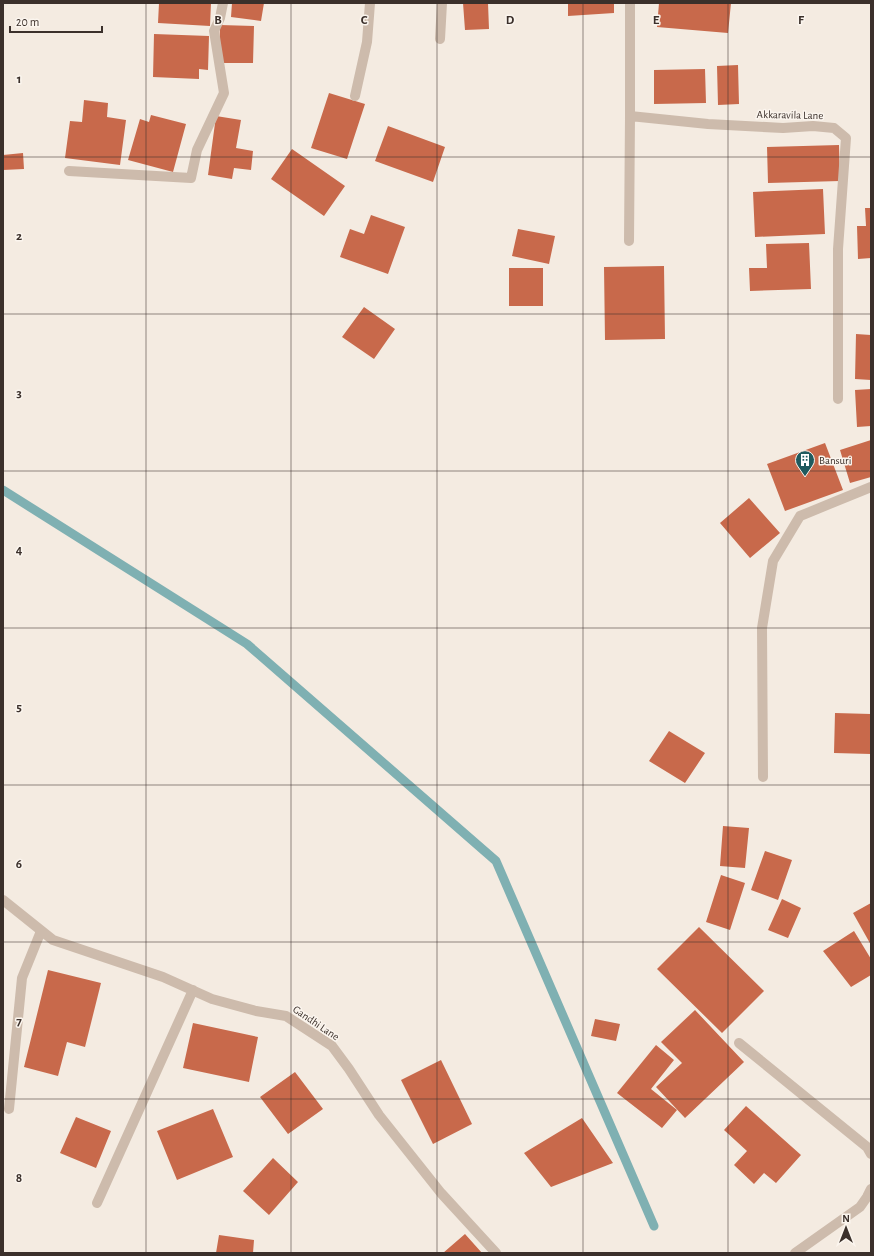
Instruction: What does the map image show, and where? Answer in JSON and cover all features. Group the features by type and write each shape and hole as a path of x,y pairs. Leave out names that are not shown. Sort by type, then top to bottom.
{"street":[{"path":"68,171 191,178 197,150 224,93 214,31 220,18 223,3"},
{"path":"355,96 367,42 370,3"},
{"path":"440,40 442,3"},
{"path":"629,241 630,3"},
{"name":"Akkaravila Lane","path":"630,116 708,124 783,128 813,126 834,128 846,138 838,248 838,399"},
{"path":"763,777 762,628 773,561 800,516 871,487"},
{"name":"Gandhi Lane","path":"3,900 53,940 163,977 212,1000 256,1011 286,1016 332,1046 379,1115 441,1193 496,1253"},
{"path":"9,1109 22,978 41,931"},
{"path":"97,1203 193,990"},
{"path":"739,1043 867,1147 871,1154"},
{"path":"795,1253 860,1207 868,1197 871,1189"}],"building":[{"path":"159,3 211,3 210,26 158,23"},
{"path":"232,3 264,3 261,21 231,17"},
{"path":"463,3 488,3 489,29 465,30"},
{"path":"568,3 614,3 614,13 568,16"},
{"path":"659,3 731,3 728,33 657,27"},
{"path":"220,25 254,26 253,63 219,63"},
{"path":"154,34 209,36 208,70 199,69 199,79 153,77"},
{"path":"738,65 739,104 718,105 717,66"},
{"path":"705,69 706,103 654,104 654,70"},
{"path":"329,93 365,104 347,159 311,148"},
{"path":"84,100 108,103 107,117 126,120 120,165 65,158 70,121 82,122"},
{"path":"151,115 186,124 173,172 128,160 140,119 149,122"},
{"path":"216,116 241,120 236,148 253,151 251,170 234,168 232,179 208,175"},
{"path":"388,126 445,147 433,182 375,161"},
{"path":"839,145 840,181 768,183 767,147"},
{"path":"292,149 345,186 324,216 271,179"},
{"path":"23,153 24,169 3,170 3,155"},
{"path":"823,189 825,234 755,237 753,192"},
{"path":"865,208 871,208 871,258 858,259 857,226 866,226"},
{"path":"371,215 405,227 388,274 340,257 350,229 364,234"},
{"path":"518,229 555,236 549,264 512,256"},
{"path":"809,243 811,289 750,291 749,268 767,268 766,244"},
{"path":"664,266 665,339 605,340 604,267"},
{"path":"509,268 543,268 543,306 509,306"},
{"path":"364,307 395,329 374,359 342,337"},
{"path":"856,334 871,335 871,380 855,379"},
{"path":"871,389 871,426 857,427 855,390"},
{"path":"871,440 871,477 850,483 840,450"},
{"name":"Bansuri","path":"825,443 843,490 785,511 767,464"},
{"path":"749,498 780,533 750,558 720,523"},
{"path":"835,713 871,714 871,754 834,753"},
{"path":"669,731 705,753 685,783 649,761"},
{"path":"723,826 749,828 745,868 720,866"},
{"path":"765,851 792,860 778,900 751,890"},
{"path":"721,875 745,883 730,930 706,922"},
{"path":"782,899 801,908 788,938 768,930"},
{"path":"871,903 871,945 853,913"},
{"path":"699,927 764,991 722,1033 657,969"},
{"path":"854,931 871,959 871,975 851,987 823,951"},
{"path":"48,970 101,983 85,1047 67,1042 58,1076 24,1067"},
{"path":"695,1010 744,1062 685,1118 656,1087 682,1063 661,1042"},
{"path":"595,1019 620,1024 616,1041 591,1036"},
{"path":"193,1023 258,1037 249,1082 183,1068"},
{"path":"656,1045 674,1060 651,1089 677,1110 662,1128 617,1093"},
{"path":"441,1060 472,1124 433,1144 401,1080"},
{"path":"295,1072 323,1109 288,1134 260,1097"},
{"path":"746,1106 801,1155 776,1183 764,1173 754,1184 734,1165 747,1151 724,1130"},
{"path":"213,1109 233,1157 177,1180 157,1131"},
{"path":"76,1117 111,1131 96,1168 60,1153"},
{"path":"582,1118 613,1163 551,1187 524,1153"},
{"path":"273,1158 298,1182 269,1215 243,1191"},
{"path":"465,1234 482,1253 443,1253"},
{"path":"219,1235 254,1240 253,1253 216,1253"}],"waterway":[{"path":"3,490 247,644 496,861 654,1226"}],"place":[{"name":"Bansuri","path":"805,477"}]}
